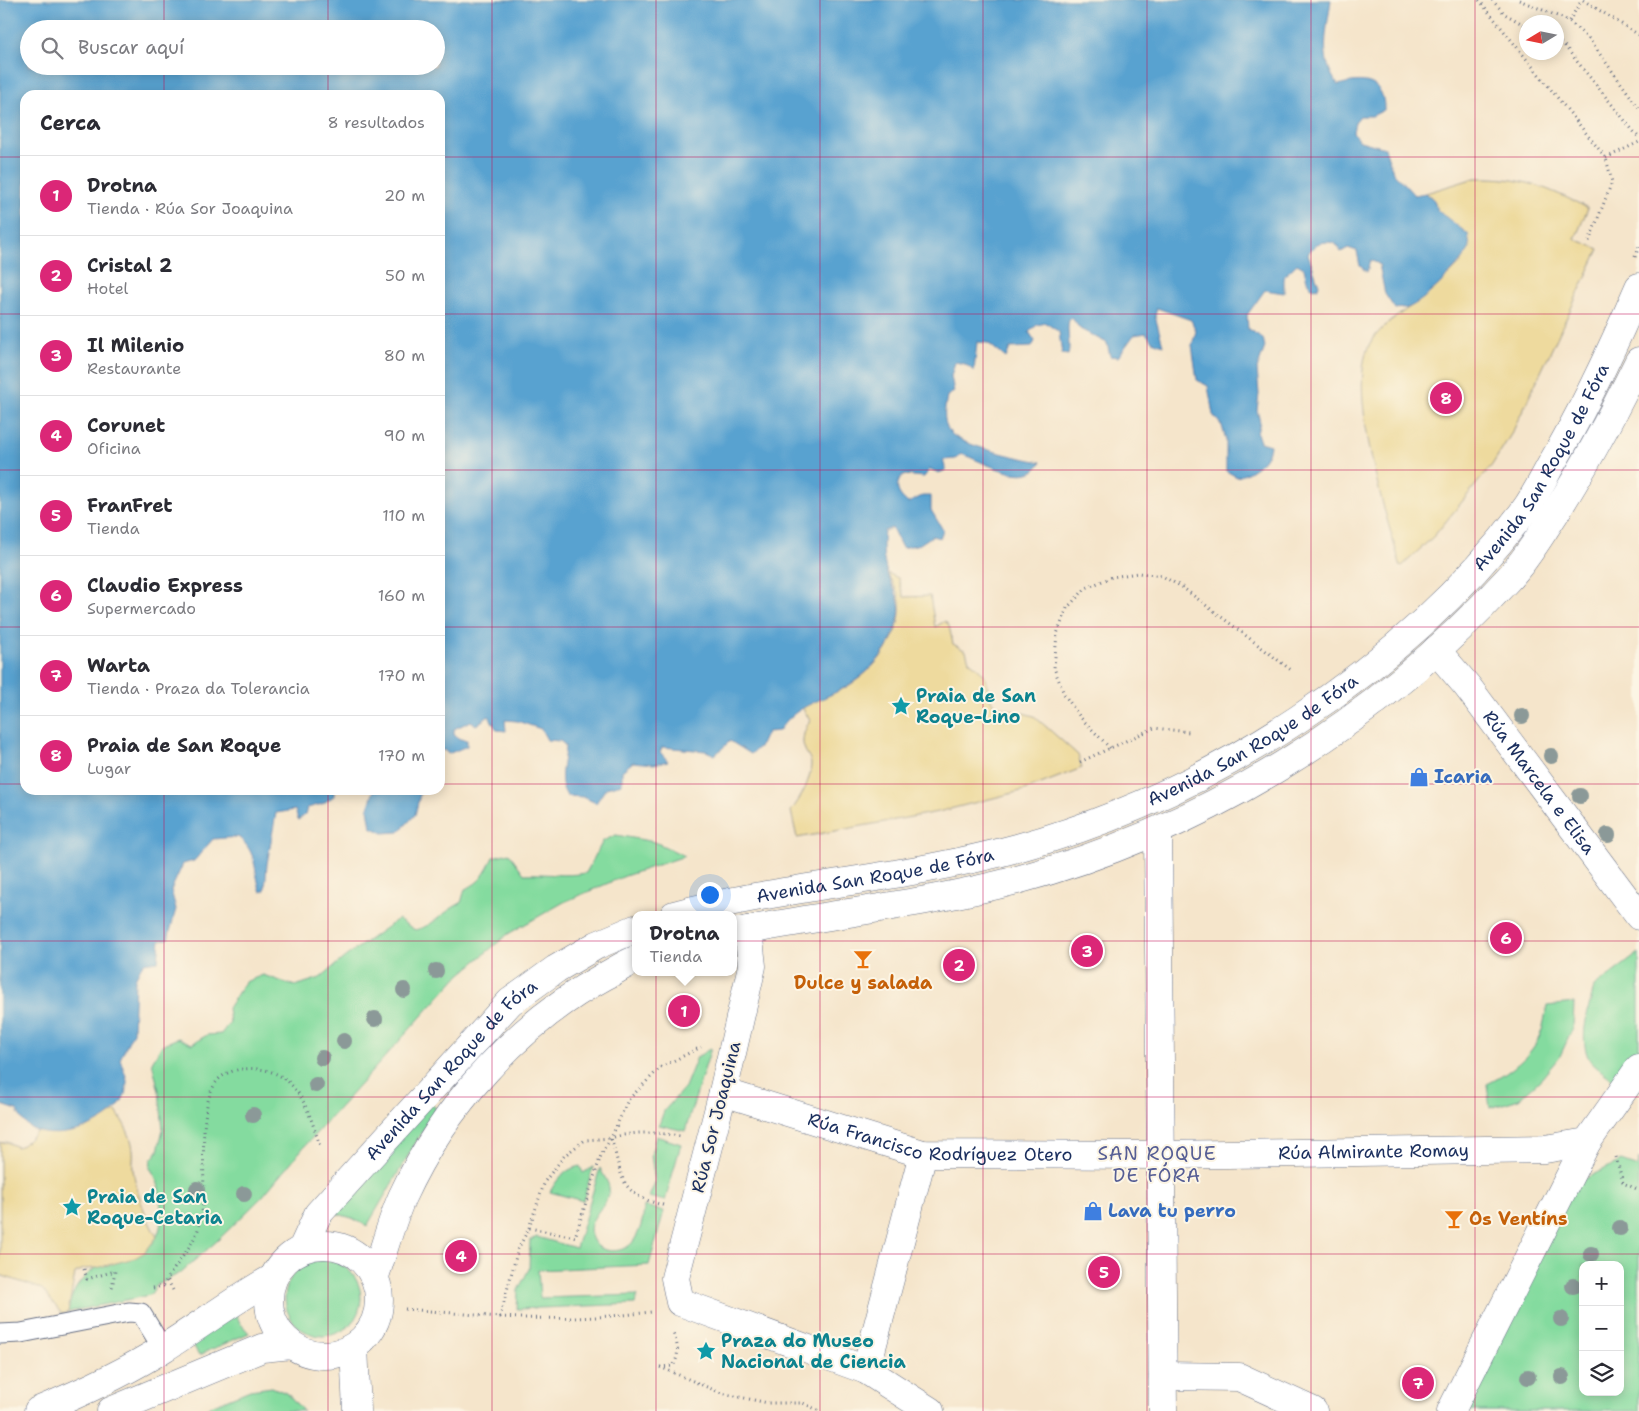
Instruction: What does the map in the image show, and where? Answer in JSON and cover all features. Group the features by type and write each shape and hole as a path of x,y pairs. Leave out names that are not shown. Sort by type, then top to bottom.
{"street":[{"name":"Avenida San Roque de Fóra","path":"689,911 724,902 952,864 1020,848 1089,824 1192,781 1312,711 1414,630 1459,589 1526,508 1567,438 1603,369 1639,287"},
{"name":"Avenida San Roque de Fóra","path":"740,931 939,899 1019,879 1097,854 1158,831 1241,788 1330,736 1436,650 1509,578 1540,536 1607,426 1639,361"},
{"name":"Rúa Marcela e Elisa","path":"1436,650 1467,686 1639,916"},
{"path":"1158,831 1164,1411"},
{"name":"Avenida San Roque de Fóra","path":"302,1249 318,1214 510,1002 556,969 597,946 632,930"},
{"name":"Rúa Sor Joaquina","path":"740,931 752,966 723,1092 675,1278 680,1302 866,1370"},
{"name":"Avenida San Roque de Fóra","path":"375,1276 402,1198 438,1132 484,1073 539,1019 588,985 632,962"},
{"path":"1452,1411 1587,1142 1639,1068"},
{"name":"Rúa Francisco Rodríguez Otero","path":"723,1092 923,1154 1160,1156"},
{"name":"Rúa Almirante Romay","path":"1160,1156 1545,1149 1587,1142"},
{"path":"923,1154 866,1370 930,1411"},
{"path":"319,1244 336,1246 358,1257 375,1276 380,1306 375,1323 366,1337 354,1347 338,1354 322,1356 306,1353 292,1345 281,1335 269,1308 269,1293 273,1278 280,1266 302,1249 319,1244"},
{"path":"38,1411 125,1371 163,1349 239,1297 273,1278"},
{"path":"111,1411 262,1348 292,1345"},
{"path":"354,1347 357,1411"},
{"path":"1163,1376 1239,1378 1313,1411"}],"lane":[{"path":"0,1334 21,1333 129,1312 141,1313 163,1349"}],"path":[{"path":"1479,0 1606,158 1612,182 1588,244"},
{"path":"1492,0 1505,14 1519,22"},
{"path":"1519,0 1569,21 1589,39 1639,108"},
{"path":"1569,21 1583,0 1639,35"},
{"path":"1564,45 1639,140 1606,158"},
{"path":"1110,748 1080,717 1064,694 1054,668 1057,634 1067,608 1086,588 1112,577 1138,573 1162,576 1182,588 1291,670"},
{"path":"1080,762 1154,728 1188,732"},
{"path":"528,1228 575,1237 601,1155 628,1100 661,1067 696,1049 737,1033"},
{"path":"146,1290 163,1286 198,1230 203,1200 204,1135 209,1100 218,1080 234,1071 253,1068 274,1072 293,1086 306,1104 320,1146"},
{"path":"500,1317 518,1248 528,1228 546,1181 565,1155 585,1140 611,1138 629,1133 655,1132 683,1137"},
{"path":"611,1138 626,1186 635,1196 665,1206"},
{"path":"1614,1149 1623,1183 1639,1190"},
{"path":"84,1269 87,1279 115,1271 111,1296"},
{"path":"168,1279 173,1290"},
{"path":"404,1309 500,1317 577,1318 653,1312 653,1318"},
{"path":"666,1329 673,1332 677,1343 678,1357 673,1366 660,1367 720,1393 768,1403 803,1403 820,1411"}],"green space":[{"path":"616,835 655,842 685,856 625,876 564,902 508,934 456,978 303,1148 262,1197 217,1241 180,1273 157,1285 150,1295 68,1312 71,1299 77,1287 90,1272 101,1266 138,1255 146,1250 157,1237 160,1228 161,1207 156,1178 150,1168 151,1160 158,1151 163,1129 159,1091 152,1062 162,1045 178,1038 192,1044 207,1035 221,1034 230,1022 228,1008 245,982 263,975 295,986 320,978 345,957 398,919 415,930 428,925 461,903 465,889 471,887 479,880 493,857 509,853 524,874 570,875 586,873 603,841"},
{"path":"1639,953 1639,1051 1614,1081 1596,1067 1588,1057 1584,1040 1588,1013 1594,987"},
{"path":"1574,1003 1573,1028 1560,1056 1541,1079 1519,1099 1490,1108 1487,1084 1511,1070 1532,1049 1541,1033 1547,1006"},
{"path":"711,1048 685,1131 659,1125 664,1111 685,1087 697,1057"},
{"path":"431,1104 436,1108 367,1226 352,1218 334,1213"},
{"path":"656,1136 681,1144 665,1201 649,1197 655,1182 651,1155"},
{"path":"1639,1159 1639,1411 1460,1411 1576,1183 1621,1161 1638,1167"},
{"path":"580,1166 583,1173 593,1167 583,1201 550,1192 562,1175"},
{"path":"600,1168 608,1183 609,1193 590,1228 594,1242 602,1249 613,1251 623,1249 632,1243 637,1235 644,1206 664,1211 649,1265 538,1270 540,1298 638,1295 635,1304 517,1309 518,1290 529,1269 530,1240 537,1237 576,1248"},
{"path":"331,1260 344,1266 355,1277 361,1290 359,1313 344,1330 331,1336 315,1336 302,1330 287,1313 285,1290 291,1277 308,1262"},
{"path":"234,1310 240,1323 249,1333 199,1355 192,1343"},
{"path":"272,1387 288,1394 303,1411 199,1411 250,1390"}],"sand":[{"path":"1475,178 1507,179 1534,185 1559,194 1588,208 1575,239 1599,249 1513,431 1492,465 1434,536 1401,567 1386,517 1370,451 1362,386 1364,360 1372,340 1378,333 1432,290 1461,263 1457,227 1436,210 1434,200 1426,193"},
{"name":"Praia de San Roque-Lino","path":"887,573 898,578 904,597 930,596 935,627 945,621 949,626 953,644 966,651 969,661 986,678 988,691 994,705 1034,716 1078,755 1082,768 1025,790 938,812 797,838 791,811 804,790 809,778 811,765 803,743 805,731 810,720 802,707 841,690 852,683 874,665 883,654 897,628 900,615 899,597"},
{"name":"Praia de San Roque-Cetaria","path":"116,1111 127,1129 131,1140 133,1170 137,1187 145,1213 157,1237 145,1252 135,1258 97,1268 84,1269 75,1273 68,1312 62,1314 42,1289 0,1275 0,1143 7,1142 17,1147 23,1145 37,1131 60,1133 78,1130"}],"water":[{"path":"0,0 1331,0 1325,44 1328,65 1332,75 1338,85 1355,82 1370,83 1381,92 1383,100 1384,110 1372,116 1360,116 1355,122 1353,132 1360,141 1385,148 1393,172 1414,195 1426,193 1434,200 1437,210 1468,234 1470,248 1451,273 1414,305 1395,309 1385,294 1379,264 1370,260 1367,272 1360,266 1357,251 1348,248 1341,252 1335,243 1323,242 1313,247 1308,254 1319,285 1318,288 1313,289 1307,281 1304,268 1297,264 1284,276 1284,293 1265,290 1247,315 1248,329 1263,338 1265,347 1257,369 1259,394 1257,410 1260,422 1257,433 1260,442 1270,445 1269,451 1258,466 1248,473 1237,477 1226,471 1226,440 1222,426 1213,415 1208,386 1197,380 1192,345 1196,331 1191,320 1157,308 1155,316 1163,345 1152,341 1146,333 1134,335 1118,357 1110,356 1107,343 1080,329 1072,318 1068,324 1068,355 1062,354 1059,332 1046,323 1037,325 1029,332 1035,341 1032,347 1010,348 1006,358 988,343 977,342 974,371 965,364 955,362 951,376 954,392 947,396 945,409 945,418 949,431 964,442 1041,462 1035,470 1026,473 1016,473 992,467 961,454 956,459 943,460 946,470 939,473 930,469 924,477 903,475 898,483 899,494 908,503 922,496 931,496 931,510 943,530 940,538 932,536 920,544 902,548 892,528 884,531 883,547 887,573 898,598 900,610 896,628 879,659 852,683 799,710 779,731 767,732 761,745 751,754 730,741 715,755 706,751 662,747 660,752 668,761 654,764 633,762 622,771 622,784 606,788 596,803 583,797 567,796 562,784 565,745 560,741 547,740 541,729 517,721 505,720 506,731 497,730 489,716 476,725 471,721 454,729 454,735 460,739 467,740 467,746 448,754 445,751 445,90 20,90 20,795 334,796 322,804 307,808 305,815 298,820 295,810 276,813 267,864 265,890 261,892 252,855 238,837 213,839 194,861 183,864 171,890 176,909 168,939 160,940 158,961 143,963 135,979 133,1032 120,1059 127,1081 125,1095 118,1106 94,1124 79,1130 50,1134 30,1128 22,1120 17,1110 0,1106"},
{"path":"372,795 420,795 415,815 399,832 383,833 371,827 368,809"}],"place":[{"name":"Praia de San Roque","path":"1446,398"},
{"name":"Praia de San Roque-Lino","path":"901,706"},
{"name":"Icaria","path":"1419,777"},
{"name":"Claudio Express","path":"1506,938"},
{"name":"Il Milenio","path":"1087,951"},
{"name":"Dulce y salada","path":"863,959"},
{"name":"Cristal 2","path":"959,965"},
{"name":"Drotna","path":"684,1011"},
{"name":"Praia de San Roque-Cetaria","path":"72,1207"},
{"name":"Lava tu perro","path":"1093,1211"},
{"name":"Os Ventíns","path":"1454,1219"},
{"name":"Corunet","path":"461,1256"},
{"name":"FranFret","path":"1104,1272"},
{"name":"Praza do Museo Nacional de Ciencia","path":"706,1351"},
{"name":"Warta","path":"1418,1383"}],"district":[{"name":"SAN ROQUE DE FÓRA","path":"1157,1164"}]}
